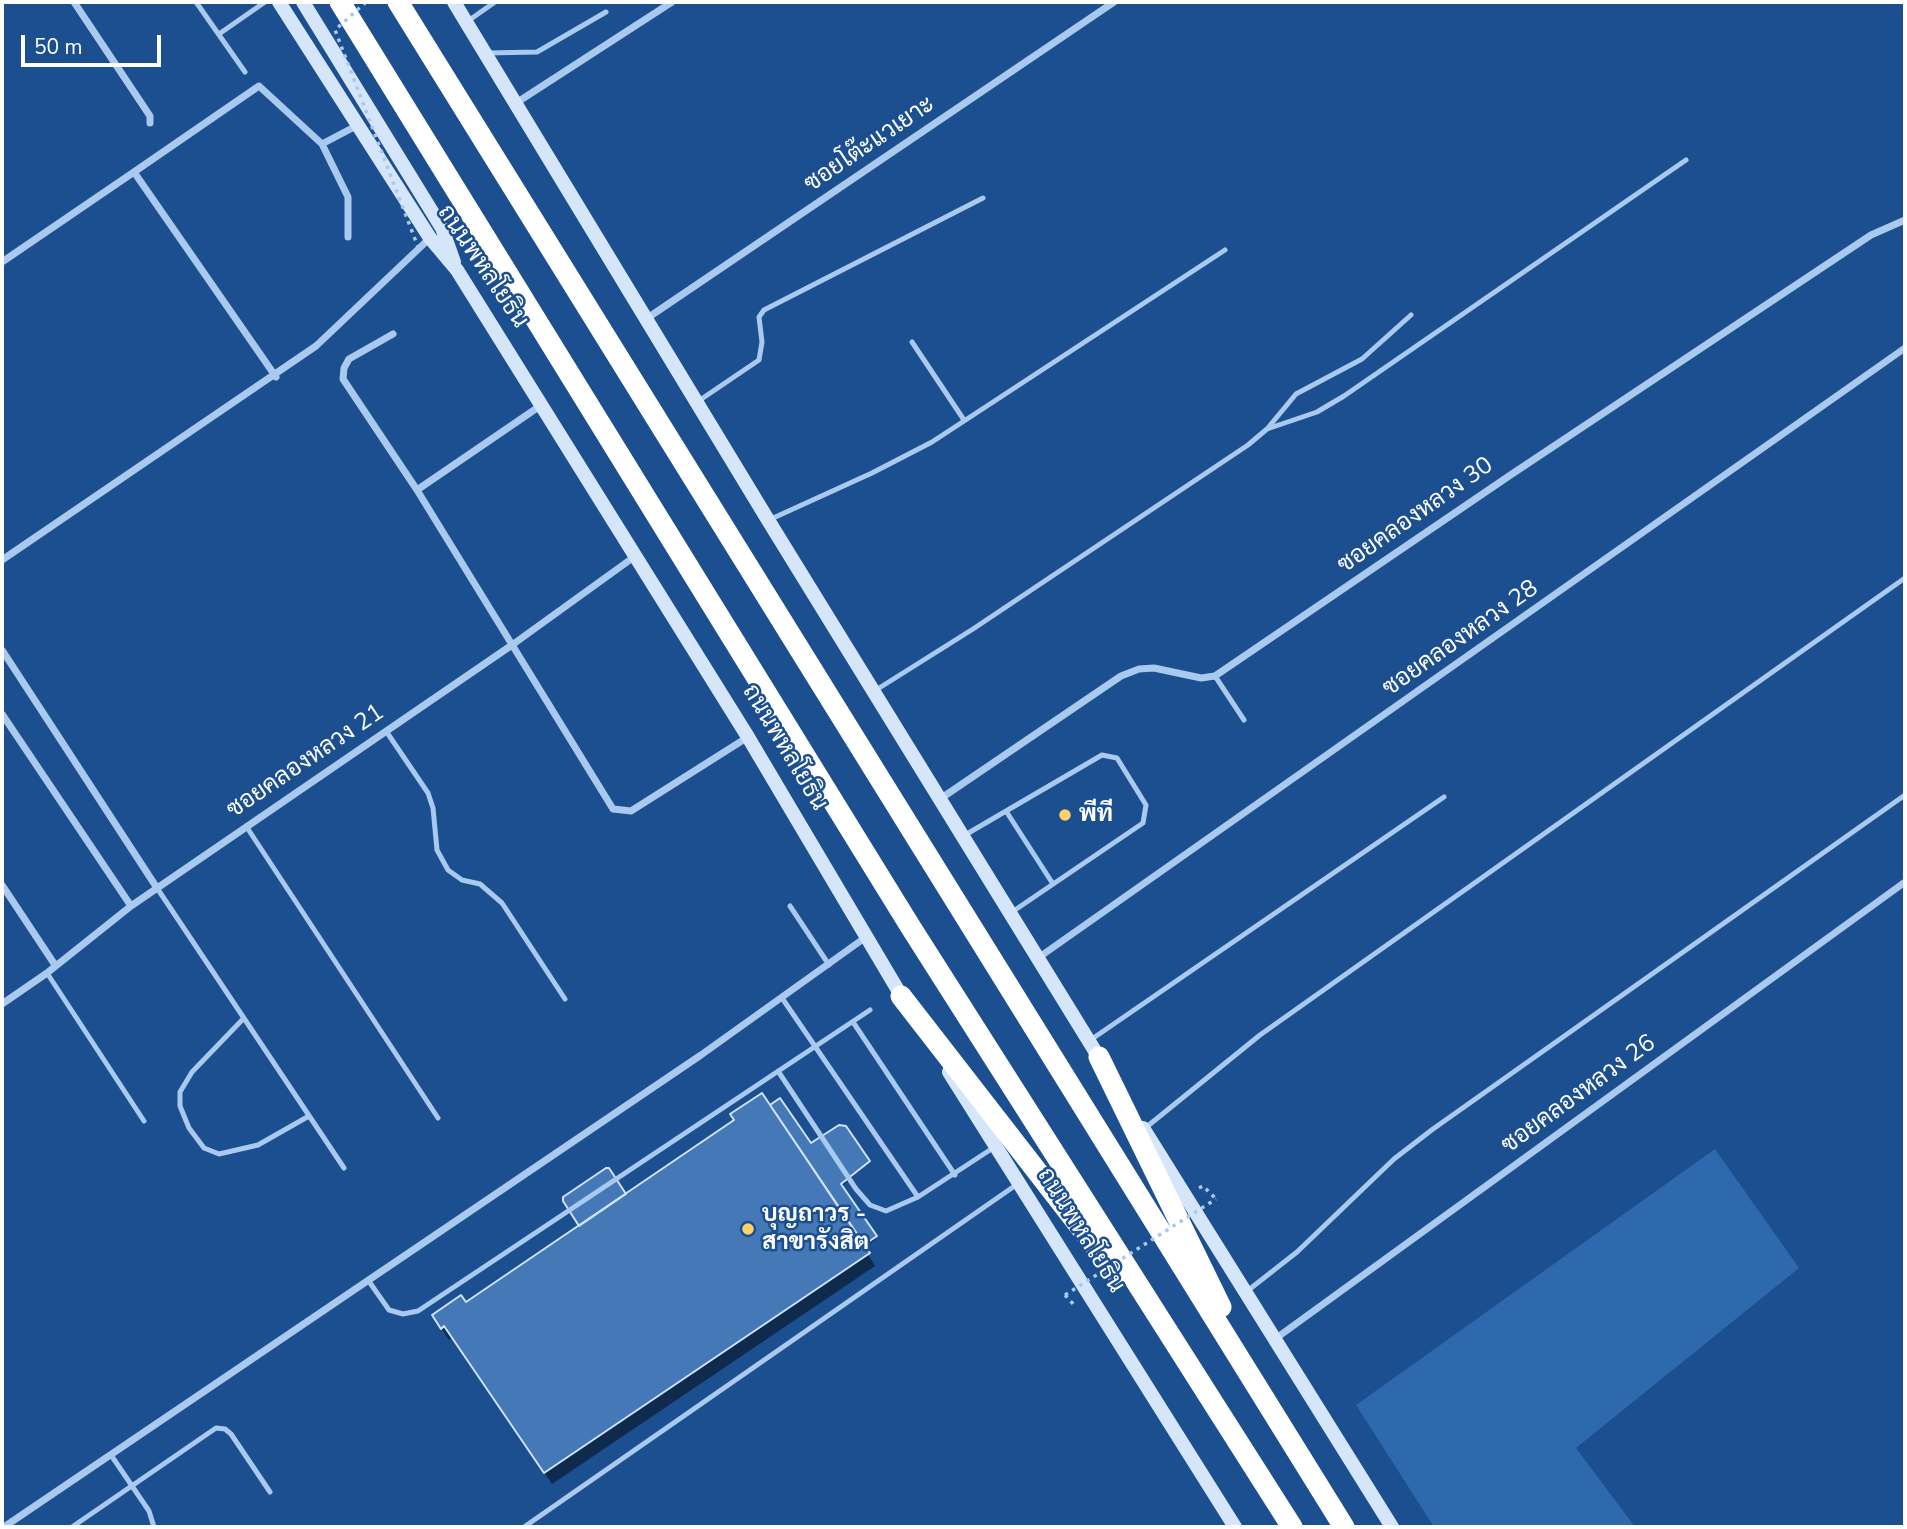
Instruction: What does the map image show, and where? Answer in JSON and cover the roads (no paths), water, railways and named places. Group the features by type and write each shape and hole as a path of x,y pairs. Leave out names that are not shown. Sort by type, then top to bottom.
{"highway":[{"name":"ถนนพหลโยธิน","path":"340,2 910,926 1292,1527"},
{"path":"398,2 1344,1527"},
{"path":"901,996 1200,1381"},
{"path":"1094,1049 1272,1412"}],"main road":[{"name":"ถนนพหลโยธิน","path":"279,2 359,124 424,243 457,270 748,737 901,996 1235,1527"},
{"path":"303,2 442,228 457,270"},
{"path":"453,2 962,837 1392,1527"}],"street":[{"path":"74,2 150,116 150,123"},
{"path":"515,104 672,2"},
{"name":"ซอยโต๊ะแวเยาะ","path":"646,319 1114,2"},
{"path":"2,262 259,86 321,144 348,197 348,237"},
{"path":"321,144 359,124"},
{"path":"134,172 276,377"},
{"name":"ซอยคลองหลวง 30","path":"1215,676 1508,476 1860,243 1905,220"},
{"path":"2,560 276,377 338,328 424,243"},
{"path":"393,334 349,359 344,368 343,379 416,490 612,809 631,811 748,737"},
{"name":"ซอยคลองหลวง 28","path":"1037,958 1905,348"},
{"path":"416,490 540,405"},
{"name":"ซอยคลองหลวง 21","path":"2,1004 47,973 131,906 512,645 635,556"},
{"path":"2,650 158,888"},
{"path":"940,799 1121,676 1139,669 1154,668 1201,678 1215,676"},
{"path":"2,714 131,906"},
{"name":"ซอยคลองหลวง 26","path":"1275,1339 1905,882"},
{"path":"2,885 55,965"},
{"path":"4,1527 782,998 866,937"}],"lane":[{"path":"196,2 245,72"},
{"path":"219,34 265,2"},
{"path":"464,20 495,2"},
{"path":"484,52 521,55 537,52 606,12"},
{"path":"1267,429 1317,412 1344,396 1686,160"},
{"path":"697,402 759,360 762,342 759,317 764,310 983,198"},
{"path":"768,520 902,459 1225,250"},
{"path":"874,691 1248,445 1267,429 1296,394 1362,359 1411,315"},
{"path":"912,342 964,420"},
{"path":"1144,1129 1260,1035 1905,578"},
{"path":"1215,676 1244,720"},
{"path":"386,731 428,793 433,808 437,850 448,870 462,880 480,884 502,903 565,999"},
{"path":"962,837 1102,755 1117,758 1146,805 1143,823 1010,914"},
{"path":"1246,1292 1297,1252 1394,1159 1433,1129 1905,795"},
{"path":"1094,1049 1444,797"},
{"path":"1006,811 1053,884"},
{"path":"246,826 438,1118"},
{"path":"158,888 344,1168"},
{"path":"790,906 830,965"},
{"path":"47,973 144,1121"},
{"path":"782,998 918,1198"},
{"path":"368,1280 389,1310 403,1314 418,1311 870,1010"},
{"path":"244,1018 191,1072 180,1092 180,1107 189,1128 204,1148 219,1154 258,1145 309,1116"},
{"path":"853,1021 955,1175"},
{"path":"778,1072 870,1205 886,1211 918,1198 996,1146"},
{"path":"524,1527 1019,1183"},
{"path":"72,1527 216,1428 225,1429 240,1445 270,1492"},
{"path":"111,1454 149,1511 154,1527"}],"place":[{"name":"พีที","path":"1065,815"},
{"name":"บุญถาวร - สาขารังสิต","path":"748,1229"}]}
